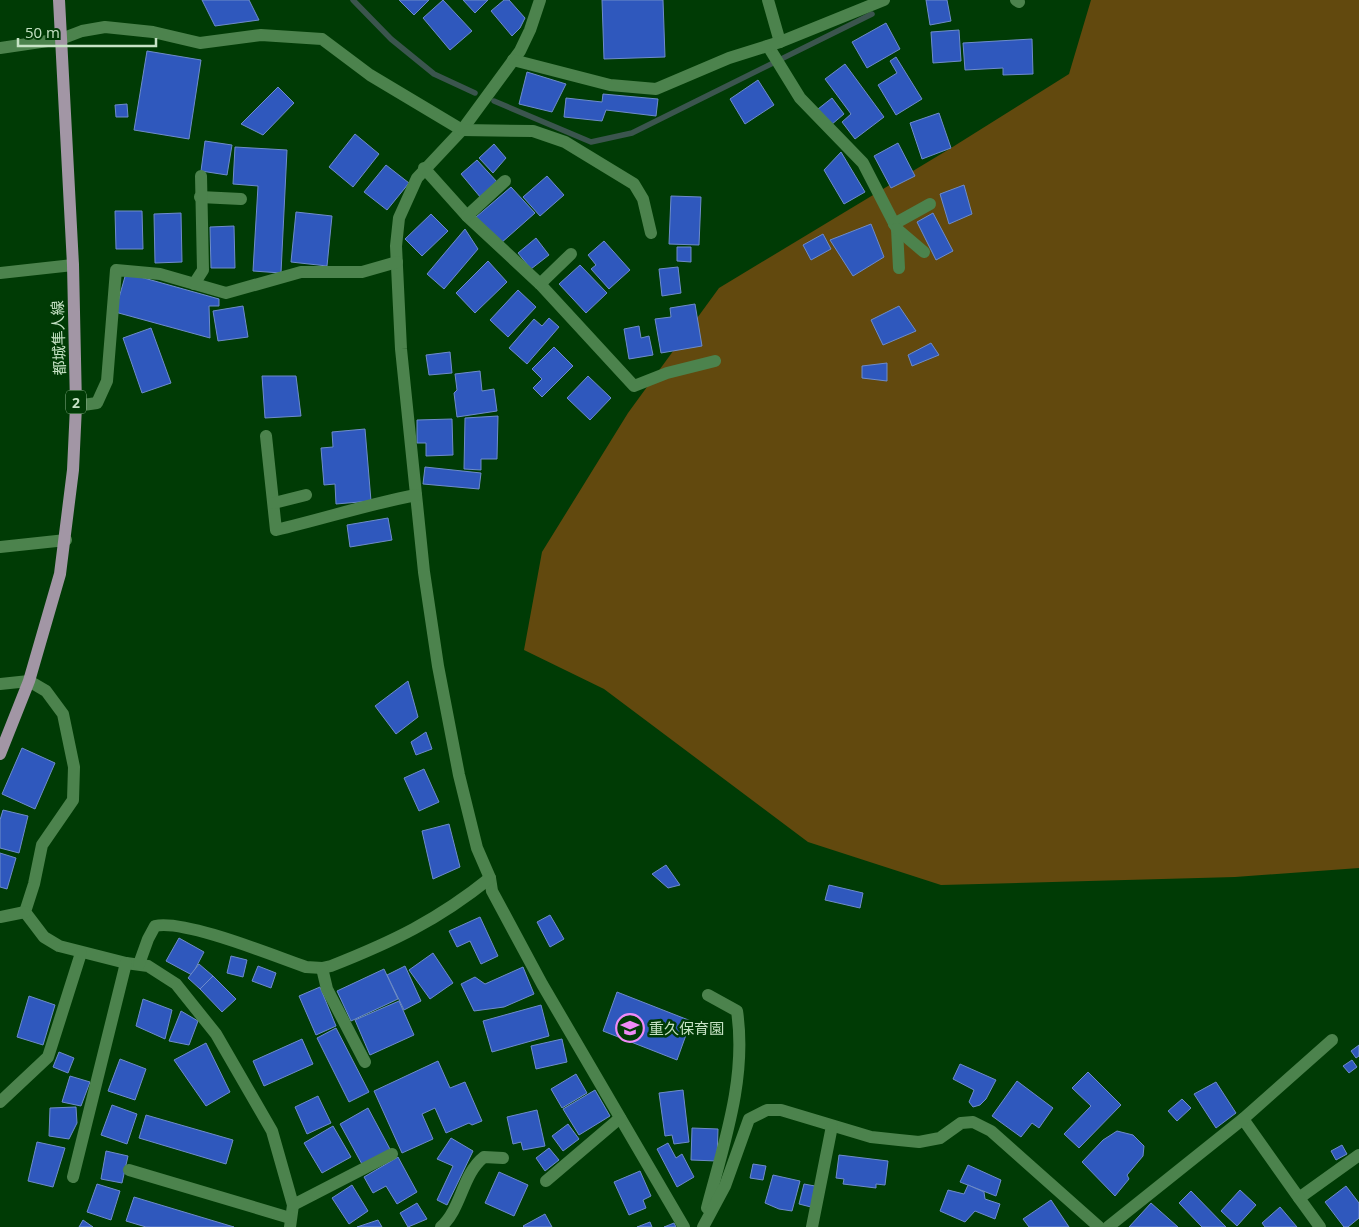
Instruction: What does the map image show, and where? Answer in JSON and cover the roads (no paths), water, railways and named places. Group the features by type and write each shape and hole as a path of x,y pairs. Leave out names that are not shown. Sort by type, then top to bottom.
{"main road":[{"name":"都城隼人線","path":"0,754 29,681 60,574 66,540 76,406 73,265 60,0"}],"street":[{"path":"540,0 530,30 513,60 462,130 424,168 417,178 399,218 397,262 401,350 416,495 438,666 459,775 477,848 490,878 492,891 538,976 684,1227"},
{"path":"768,0 774,48 781,68 800,98 863,164 896,227 924,252"},
{"path":"513,60 610,85 656,89 730,58 774,48 884,0"},
{"path":"0,48 62,39 82,31 105,27 153,32 200,44 260,35 322,39 370,75 462,130 533,131 564,142 634,184 643,200 651,233"},
{"path":"424,168 467,216 540,284 634,386 667,374 716,361"},
{"path":"194,284 203,270 201,176"},
{"path":"467,216 505,181"},
{"path":"200,198 241,199"},
{"path":"896,227 930,204"},
{"path":"896,227 899,268"},
{"path":"540,284 571,254"},
{"path":"76,406 97,403 108,380 116,270 160,274 226,294 301,272 362,272 397,262"},
{"path":"0,273 73,265"},
{"path":"266,436 276,530 416,495"},
{"path":"274,503 306,495"},
{"path":"0,547 66,540"},
{"path":"0,684 29,681 46,691 63,714 74,775 73,800 42,844 34,884 25,912"},
{"path":"73,1177 132,964 155,926 165,924 189,928 306,967 322,968 391,942 436,917 490,878"},
{"path":"0,917 25,912"},
{"path":"25,912 44,937 59,946 81,953 148,966 176,984 216,1034 272,1131 293,1205 290,1223 129,1170"},
{"path":"0,1102 48,1057 81,953"},
{"path":"322,968 327,989 364,1062"},
{"path":"703,1226 737,1090 741,1035 737,1010 708,995"},
{"path":"1108,1227 1244,1119 1332,1040"},
{"path":"703,1226 725,1186 749,1119 768,1110 781,1110 870,1137 919,1142 940,1138 961,1122 973,1122 991,1131 1099,1227"},
{"path":"546,1181 620,1118"},
{"path":"1244,1119 1320,1227"},
{"path":"812,1227 832,1126"},
{"path":"293,1205 392,1154"},
{"path":"1299,1198 1359,1155"},
{"path":"441,1227 452,1214 476,1163 484,1157 502,1158"}],"waterway":[{"path":"353,0 391,39 434,74 475,93"},
{"path":"494,101 591,142 632,133 872,14"}],"place":[{"name":"重久保育園","path":"630,1028"}]}
